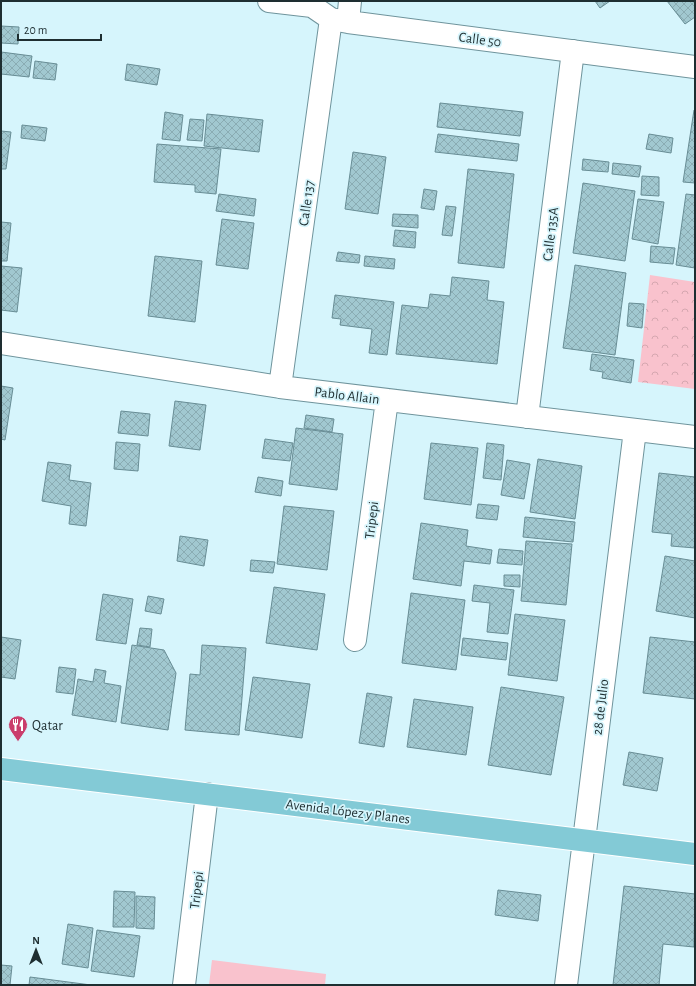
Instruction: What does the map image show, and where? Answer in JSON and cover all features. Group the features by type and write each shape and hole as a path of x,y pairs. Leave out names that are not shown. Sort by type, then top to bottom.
{"main road":[{"name":"Avenida López y Planes","path":"1,769 695,854"}],"street":[{"name":"Calle 50","path":"269,1 312,6 339,21 695,67"},
{"name":"Calle 137","path":"280,387 339,21 350,1"},
{"name":"Calle 135A","path":"527,417 573,51"},
{"name":"Pablo Allain","path":"1,343 280,387 695,437"},
{"name":"Tripepi","path":"355,640 387,400"},
{"name":"28 de Julio","path":"566,985 635,430"},
{"name":"Tripepi","path":"184,985 207,794"}],"green space":[{"path":"650,275 695,282 695,389 638,382"},
{"path":"212,960 326,974 325,985 209,985"}],"building":[{"path":"595,1 610,1 600,8"},
{"path":"667,1 695,1 695,17 685,24"},
{"path":"1,26 19,27 18,44 1,43"},
{"path":"1,52 32,56 29,77 1,74"},
{"path":"35,61 57,64 55,80 33,78"},
{"path":"127,64 160,69 157,85 125,80"},
{"path":"440,103 523,112 520,136 437,127"},
{"path":"695,110 695,183 683,182"},
{"path":"165,112 183,115 180,141 162,139"},
{"path":"207,114 263,120 259,152 204,146"},
{"path":"190,119 204,120 202,141 187,140"},
{"path":"22,125 47,128 45,141 21,138"},
{"path":"1,131 11,132 6,169 1,169"},
{"path":"438,134 519,144 517,161 435,152"},
{"path":"649,134 673,138 671,153 646,149"},
{"path":"157,144 221,149 216,194 195,192 195,185 154,182"},
{"path":"353,152 386,157 378,214 345,209"},
{"path":"583,159 609,162 608,172 582,170"},
{"path":"613,163 641,166 639,177 612,174"},
{"path":"468,169 514,174 504,268 458,263"},
{"path":"642,176 659,177 659,196 641,195"},
{"path":"583,183 635,191 625,261 573,253"},
{"path":"424,189 437,191 434,210 421,208"},
{"path":"219,194 256,199 254,216 216,211"},
{"path":"686,194 695,195 695,268 676,265"},
{"path":"638,199 664,202 658,244 632,239"},
{"path":"446,206 456,207 452,236 442,235"},
{"path":"393,214 418,215 418,228 392,226"},
{"path":"222,219 254,223 248,269 216,265"},
{"path":"1,222 11,223 7,261 1,261"},
{"path":"395,230 416,232 415,248 393,246"},
{"path":"651,246 675,248 673,264 650,262"},
{"path":"338,252 360,255 359,263 336,261"},
{"path":"155,256 202,261 195,322 148,316"},
{"path":"365,256 395,259 394,269 364,266"},
{"path":"575,265 626,273 615,355 563,348"},
{"path":"1,266 22,268 17,312 1,310"},
{"path":"452,277 489,281 487,300 504,302 497,364 396,354 402,305 428,308 430,294 450,296"},
{"path":"335,295 394,302 387,355 369,353 372,329 340,325 341,319 332,318"},
{"path":"629,303 644,304 642,328 627,326"},
{"path":"592,354 634,360 631,383 602,378 603,372 590,370"},
{"path":"1,386 13,388 5,440 1,439"},
{"path":"175,401 206,405 200,450 169,446"},
{"path":"121,411 150,414 148,436 118,433"},
{"path":"306,415 334,419 332,432 304,428"},
{"path":"296,428 343,434 337,490 289,484"},
{"path":"265,439 293,443 290,461 262,458"},
{"path":"116,442 140,444 138,471 114,469"},
{"path":"431,443 478,448 471,505 424,499"},
{"path":"487,443 504,445 501,480 483,478"},
{"path":"538,459 582,466 575,519 530,512"},
{"path":"507,460 530,464 524,499 501,495"},
{"path":"48,462 71,465 69,480 91,483 86,526 69,524 71,506 42,501"},
{"path":"659,473 695,477 695,548 671,546 672,534 652,532"},
{"path":"258,477 283,481 281,496 255,492"},
{"path":"478,504 499,506 497,520 476,518"},
{"path":"284,506 334,511 327,570 277,564"},
{"path":"525,517 575,522 573,542 523,537"},
{"path":"421,523 468,530 466,546 492,550 490,564 464,561 461,586 413,579"},
{"path":"180,536 208,540 204,566 177,561"},
{"path":"526,541 572,544 566,605 521,601"},
{"path":"499,549 523,551 522,565 497,563"},
{"path":"665,556 695,561 695,618 656,611"},
{"path":"251,560 275,562 273,573 250,571"},
{"path":"504,575 520,575 520,587 504,586"},
{"path":"474,585 514,590 508,634 487,632 490,603 472,601"},
{"path":"274,587 325,594 317,650 266,643"},
{"path":"411,593 465,600 456,670 402,663"},
{"path":"103,594 133,599 126,644 96,640"},
{"path":"148,596 164,599 161,614 145,611"},
{"path":"515,614 565,620 557,681 508,675"},
{"path":"140,628 152,629 150,647 137,645"},
{"path":"1,637 21,640 15,679 1,677"},
{"path":"650,637 695,642 695,699 643,693"},
{"path":"463,638 508,643 506,660 461,655"},
{"path":"132,645 164,650 176,673 168,730 121,723"},
{"path":"202,645 246,648 239,735 185,730 190,674 200,675"},
{"path":"59,667 76,669 73,694 56,692"},
{"path":"95,669 106,671 104,683 121,686 116,722 72,715 78,679 93,682"},
{"path":"253,677 310,684 302,738 245,730"},
{"path":"501,687 564,697 551,775 488,765"},
{"path":"367,693 392,697 384,747 359,743"},
{"path":"414,699 473,707 466,755 407,747"},
{"path":"629,752 663,758 657,791 623,785"},
{"path":"624,886 695,894 694,947 663,944 659,985 613,985"},
{"path":"498,890 541,895 538,921 495,915"},
{"path":"114,891 135,892 134,927 113,927"},
{"path":"136,896 155,897 154,929 136,928"},
{"path":"68,924 93,928 88,968 62,964"},
{"path":"97,930 140,936 134,977 91,971"},
{"path":"1,965 12,966 10,985 1,985"},
{"path":"30,977 91,985 29,985"}],"place":[{"name":"Qatar","path":"18,742"}]}
